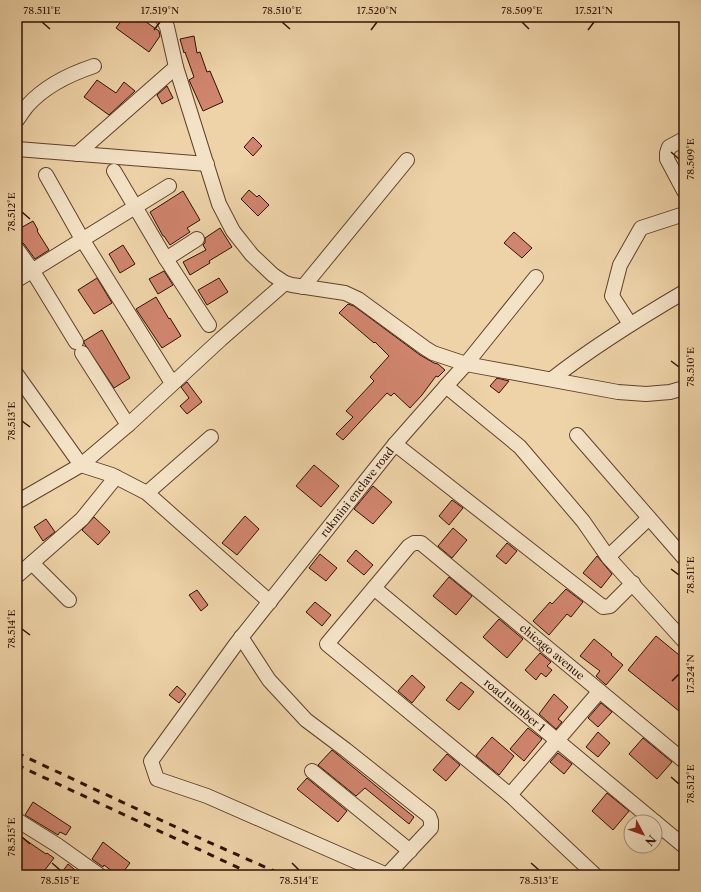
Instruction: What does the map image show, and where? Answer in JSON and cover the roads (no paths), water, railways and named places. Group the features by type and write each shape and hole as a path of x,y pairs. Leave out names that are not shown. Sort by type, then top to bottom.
{"street":[{"path":"162,17 167,27 176,67 219,204 233,231 252,255 285,283 345,293 358,299 433,353 466,364 618,392 646,394 670,392 684,388"},
{"path":"17,120 28,105 44,91 62,79 94,66"},
{"path":"77,154 176,67"},
{"path":"684,139 669,146 666,153 667,159 684,191"},
{"path":"17,149 207,164"},
{"path":"303,287 407,160"},
{"path":"114,171 166,259 210,325"},
{"path":"46,175 82,239 172,383"},
{"path":"17,280 169,186"},
{"path":"630,324 612,296 620,265 641,228 684,214"},
{"path":"166,259 197,239"},
{"path":"17,249 32,270 128,425"},
{"name":"rukmini enclave road","path":"387,875 207,796 157,779 151,761 242,638 395,444 466,364 536,277"},
{"path":"17,502 81,465 128,425 172,383 285,283"},
{"path":"552,379 576,360 630,324 684,292"},
{"path":"17,375 81,465 116,477 147,493 270,602"},
{"path":"446,386 520,447 583,521 608,557 684,641"},
{"path":"577,435 684,558"},
{"path":"147,493 211,438"},
{"path":"395,444 603,607 610,606 633,583"},
{"path":"17,576 82,519 116,477"},
{"path":"608,557 649,518"},
{"name":"chicago avenue","path":"374,588 409,546 414,543 420,543 684,761"},
{"path":"32,563 69,600"},
{"path":"374,588 327,644 510,795 595,875"},
{"name":"road number 1","path":"374,588 645,814"},
{"path":"242,638 269,680 306,720 429,816 432,821 431,828 387,875"},
{"path":"510,795 599,692"},
{"path":"312,771 410,851"},
{"path":"17,820 57,845 99,875"},
{"name":"road number 1","path":"663,829 684,846"}],"railway":[{"path":"17,753 195,836 283,875"},
{"path":"17,765 254,875"}]}
